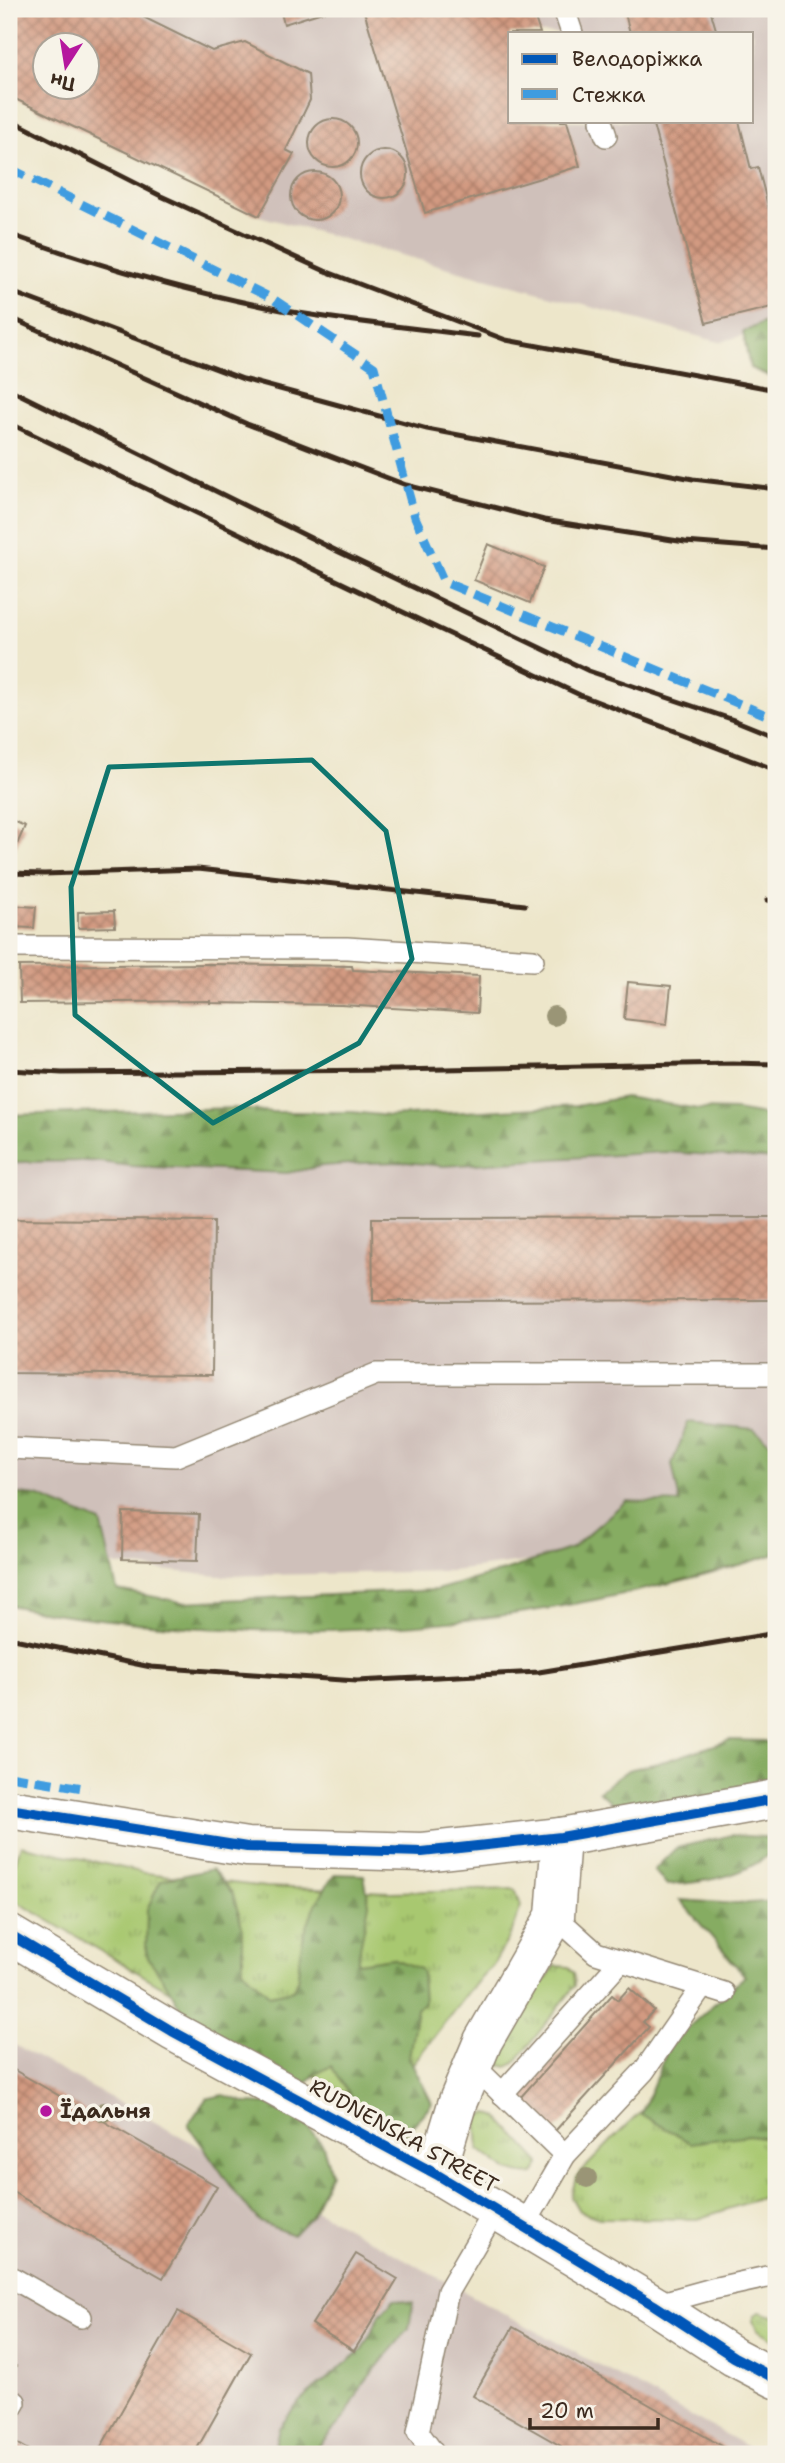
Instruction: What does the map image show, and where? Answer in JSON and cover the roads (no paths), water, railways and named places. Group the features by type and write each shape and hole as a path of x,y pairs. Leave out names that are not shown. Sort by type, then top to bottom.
{"street":[{"path":"9,1809 247,1847 422,1852 561,1838 776,1799"},
{"path":"427,2169 483,2041 555,1916 561,1838"},
{"name":"RUDNENSKA STREET","path":"9,1934 172,2031 427,2169 654,2305 734,2357 776,2379"}],"lane":[{"path":"564,9 572,32"},
{"path":"9,947 348,948 533,960"},
{"path":"9,1448 176,1456 376,1374 776,1374"},
{"path":"555,1916 596,1953 724,1993"},
{"path":"502,2094 621,1961"},
{"path":"434,2454 418,2432 448,2291 565,2155 643,2071 703,1986"},
{"path":"473,2065 565,2155"},
{"path":"654,2305 776,2275"},
{"path":"9,2276 81,2317"}],"railway":[{"path":"9,119 161,196 325,271 506,340 776,390"},
{"path":"9,234 146,278 251,304 335,318 478,336"},
{"path":"9,291 243,379 427,429 693,479 776,489"},
{"path":"9,317 247,424 406,485 544,520 685,542 776,549"},
{"path":"9,389 335,550 589,671 776,737"},
{"path":"9,423 580,695 776,770"},
{"path":"9,873 198,869 525,905"},
{"path":"767,900 776,902"},
{"path":"9,1070 62,1073 776,1064"},
{"path":"9,1638 151,1667 357,1681 539,1672 776,1631"}],"place":[{"name":"Їдальня","path":"46,2111"}]}
